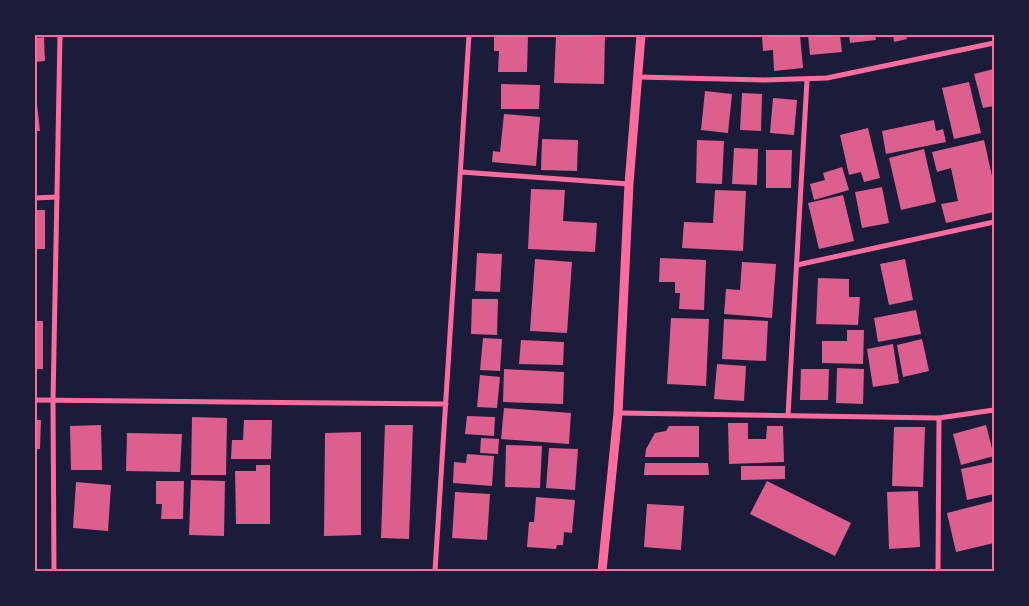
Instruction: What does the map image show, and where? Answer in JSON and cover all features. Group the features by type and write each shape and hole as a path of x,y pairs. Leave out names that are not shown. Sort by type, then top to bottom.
{"street":[{"path":"54,571 53,401 60,35"},
{"path":"435,571 469,35"},
{"path":"602,571 618,413 629,184 640,35"},
{"path":"638,77 807,80 827,78 994,43"},
{"path":"788,414 807,80"},
{"path":"460,172 629,184"},
{"path":"35,198 57,197"},
{"path":"797,265 994,222"},
{"path":"35,400 446,404"},
{"path":"618,413 788,414 939,418 994,410"},
{"path":"938,571 939,418"}],"building":[{"path":"494,35 528,35 527,72 498,72 499,51 494,51"},
{"path":"556,35 605,35 604,84 554,83"},
{"path":"762,35 800,35 803,68 774,71 773,50 763,51"},
{"path":"808,35 840,35 842,52 810,55"},
{"path":"849,35 875,35 876,40 850,43"},
{"path":"893,35 906,35 907,39 894,42"},
{"path":"44,37 45,61 35,62 35,38"},
{"path":"994,69 994,106 983,108 974,74"},
{"path":"969,82 981,133 954,139 942,88"},
{"path":"501,84 540,85 539,109 501,109"},
{"path":"705,91 732,94 728,133 701,130"},
{"path":"742,93 762,94 761,131 740,130"},
{"path":"773,98 797,100 794,135 770,133"},
{"path":"35,104 37,104 40,131 35,131"},
{"path":"504,114 540,117 536,166 492,162 493,151 500,152"},
{"path":"934,120 936,131 943,129 946,142 886,154 882,131"},
{"path":"868,128 880,178 864,182 861,172 849,175 840,135"},
{"path":"542,139 578,140 577,171 541,170"},
{"path":"697,140 724,141 722,184 696,183"},
{"path":"984,140 994,185 994,212 946,223 941,204 958,201 951,168 937,172 932,152"},
{"path":"734,148 758,149 757,185 732,184"},
{"path":"924,149 936,202 901,210 889,158"},
{"path":"766,150 792,150 791,188 766,188"},
{"path":"842,167 849,190 814,200 810,184 825,180 823,173"},
{"path":"882,187 889,223 862,228 855,192"},
{"path":"531,189 565,190 563,221 597,223 595,252 528,249"},
{"path":"715,190 746,191 743,251 682,248 684,222 713,223"},
{"path":"843,195 854,241 819,249 808,203"},
{"path":"35,210 45,210 45,249 35,249"},
{"path":"477,253 502,254 500,292 475,291"},
{"path":"660,258 706,260 704,310 679,309 680,293 675,293 675,282 659,282"},
{"path":"535,259 572,262 567,333 530,331"},
{"path":"905,259 913,300 889,305 880,264"},
{"path":"742,262 776,264 772,318 724,314 726,289 740,290"},
{"path":"818,278 849,279 849,297 860,297 858,325 816,324"},
{"path":"472,299 498,299 497,335 471,334"},
{"path":"916,310 921,334 878,342 874,318"},
{"path":"671,318 709,319 706,386 667,384"},
{"path":"724,319 768,321 766,361 722,359"},
{"path":"35,321 43,321 43,369 35,369"},
{"path":"847,330 864,330 863,364 822,363 822,341 847,341"},
{"path":"483,338 502,339 500,371 480,370"},
{"path":"922,339 929,371 903,377 897,345"},
{"path":"521,340 564,342 563,365 519,364"},
{"path":"893,344 899,383 873,387 867,349"},
{"path":"717,364 746,366 744,401 714,399"},
{"path":"837,368 864,369 863,404 836,403"},
{"path":"504,369 564,372 563,404 503,402"},
{"path":"801,369 829,369 828,400 800,400"},
{"path":"480,375 500,377 497,408 477,407"},
{"path":"504,408 571,413 569,444 501,439"},
{"path":"467,416 495,417 494,436 465,434"},
{"path":"192,417 227,418 226,475 191,475"},
{"path":"35,420 41,420 40,449 35,449"},
{"path":"244,420 272,420 271,459 231,459 232,440 243,440"},
{"path":"728,423 748,423 748,439 766,439 767,426 783,426 784,462 729,464"},
{"path":"101,425 102,470 71,470 70,426"},
{"path":"385,425 413,425 409,539 381,538"},
{"path":"986,425 994,456 961,465 953,434"},
{"path":"669,426 699,426 699,457 645,457 646,449 655,433 666,431"},
{"path":"894,427 925,427 923,487 892,486"},
{"path":"361,432 361,535 324,536 325,433"},
{"path":"127,433 182,434 180,472 126,471"},
{"path":"481,438 499,439 498,454 480,453"},
{"path":"506,445 542,446 540,488 505,487"},
{"path":"549,448 578,449 575,490 546,488"},
{"path":"467,454 494,456 492,486 453,483 454,462 466,463"},
{"path":"994,462 994,494 967,500 961,469"},
{"path":"645,463 708,463 709,475 644,475"},
{"path":"256,465 270,465 270,524 236,524 235,471 256,471"},
{"path":"741,466 785,466 785,479 741,480"},
{"path":"191,480 225,481 224,536 189,535"},
{"path":"156,481 184,481 183,519 161,519 162,504 156,504"},
{"path":"767,481 851,523 835,556 750,514"},
{"path":"76,482 111,485 108,531 73,528"},
{"path":"918,491 920,547 889,549 887,492"},
{"path":"455,492 490,494 487,540 452,538"},
{"path":"536,497 575,500 572,533 564,532 563,545 557,545 556,549 527,547 529,522 534,522"},
{"path":"994,501 994,543 956,552 947,513"},
{"path":"647,504 684,506 681,550 644,547"}]}
